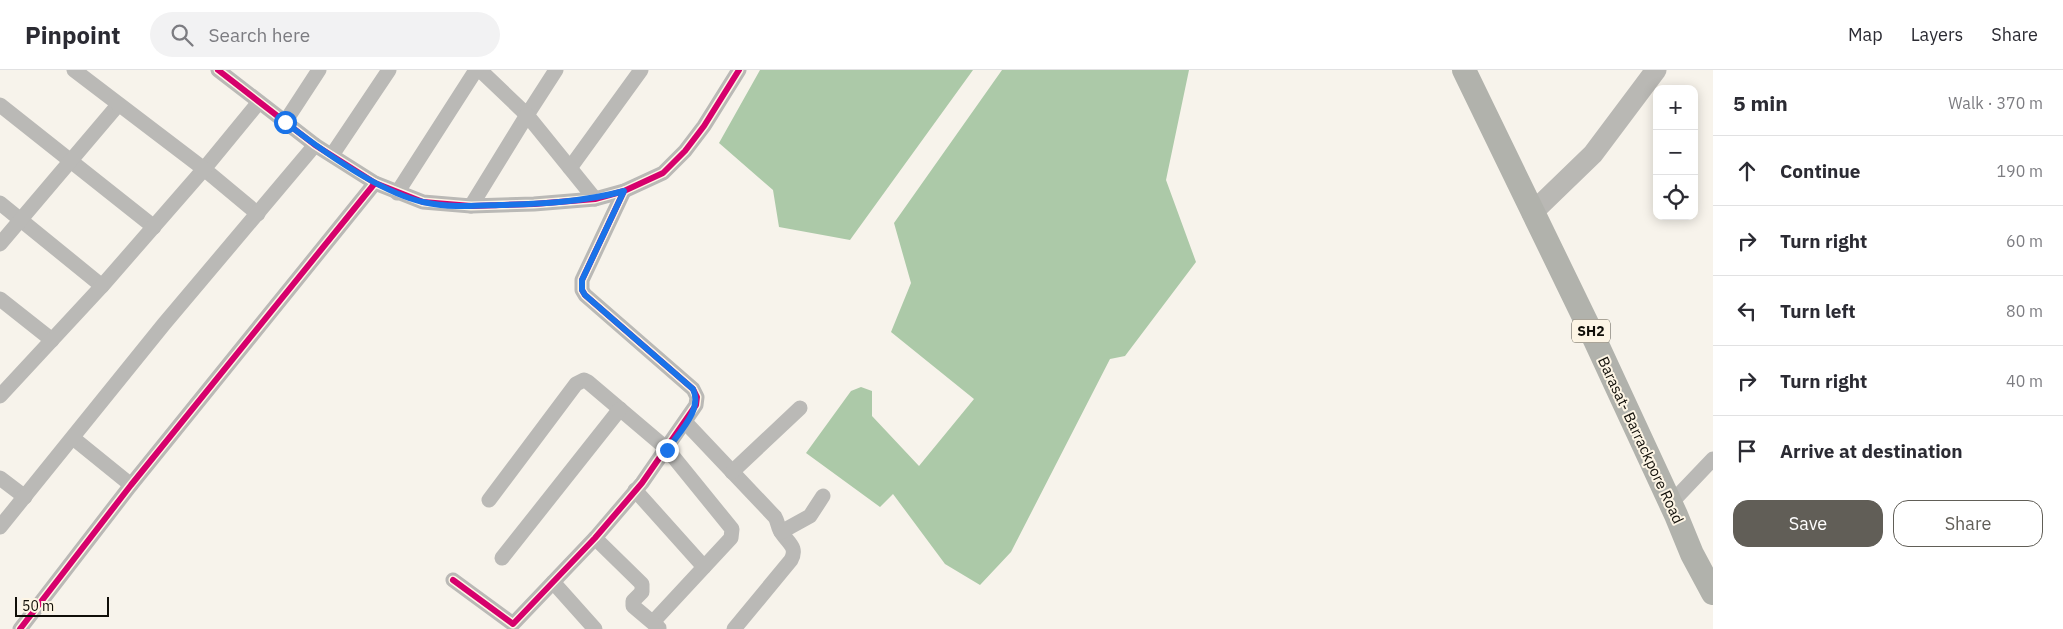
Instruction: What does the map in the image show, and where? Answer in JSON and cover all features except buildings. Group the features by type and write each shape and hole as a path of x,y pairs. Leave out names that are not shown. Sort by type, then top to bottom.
{"main road":[{"name":"Barasat- Barrackpore Road","path":"1464,70 1595,340 1671,503 1692,554 1713,593"}],"street":[{"path":"74,70 258,214"},
{"path":"218,70 315,144 375,183 423,202 471,206 534,204 595,198 624,191 663,173 685,151 704,126 739,70"},
{"path":"285,122 319,70"},
{"path":"332,155 388,70"},
{"path":"397,193 478,70 527,115 595,198"},
{"path":"471,206 556,70"},
{"path":"570,168 641,70"},
{"path":"1532,213 1592,154 1656,70"},
{"path":"0,396 154,227 204,170 259,102"},
{"path":"0,104 70,162 154,227"},
{"path":"0,244 118,105"},
{"path":"0,527 164,324 315,144"},
{"path":"20,629 131,484 375,183"},
{"path":"453,580 516,626 553,582 595,538 635,490 667,450 696,405 697,396 693,389 585,295 582,290 582,280 624,191"},
{"path":"0,203 102,286"},
{"path":"0,300 52,340"},
{"path":"489,500 580,381 588,382 667,450 732,529 731,538 704,567 657,626 632,603 642,592 642,584 595,538"},
{"path":"732,472 800,408"},
{"path":"502,558 620,409"},
{"path":"686,423 775,517 781,532 793,546 794,555 734,629"},
{"path":"73,438 131,484"},
{"path":"1671,503 1713,460"},
{"path":"0,478 25,497"},
{"path":"635,490 704,567"},
{"path":"781,532 810,516 823,496"},
{"path":"553,582 595,629"}],"shaded area":[{"path":"760,70 973,70 850,240 779,227 773,190 719,143"},
{"path":"1002,70 1189,70 1166,180 1196,262 1125,356 1110,359 1011,552 980,585 945,564 893,494 880,507 806,453 851,391 861,387 872,391 872,416 919,466 974,399 891,332 911,283 894,223"}],"cycle path":[{"path":"218,70 315,145 375,183 423,202 471,206 534,204 595,199 624,191 663,173 685,151 704,126 739,70"},
{"path":"20,629 131,485 375,183"},
{"path":"453,580 513,624 595,538 642,483 696,405 697,397 693,389 585,295 582,290 582,280 624,191"}],"route":[{"path":"285,122 375,183 386,189 423,202 471,206 534,204 595,198 624,191 581,284 585,295 693,389 697,396 692,414 667,450"}]}
